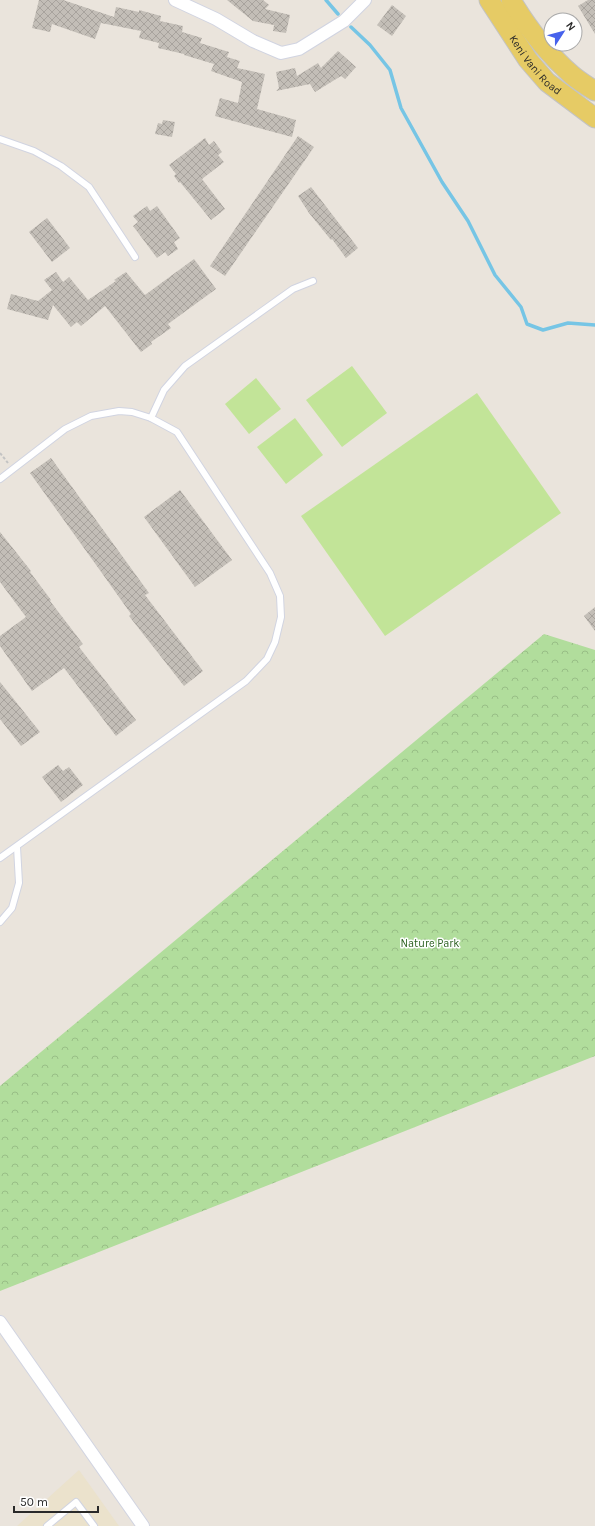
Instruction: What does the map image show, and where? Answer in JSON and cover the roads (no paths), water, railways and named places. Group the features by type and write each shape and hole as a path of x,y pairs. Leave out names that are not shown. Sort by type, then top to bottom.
{"main road":[{"name":"Keni Vani Road","path":"489,0 532,66 547,82 595,118"},
{"name":"Keni Vani Road","path":"511,0 541,43 561,65 573,76 595,91"}],"street":[{"path":"175,0 216,19 253,41 281,53 299,49 338,25 365,0"},
{"path":"0,1322 143,1526"}],"lane":[{"path":"0,139 34,151 61,166 88,187 135,258"},
{"path":"151,418 164,390 185,366 293,289 313,281"},
{"path":"0,478 65,429 91,416 119,410 132,412 151,418 177,432 270,573 280,596 281,617 275,642 267,659 246,681 0,858"},
{"path":"0,922 12,908 19,883 16,847"},
{"path":"47,1526 76,1502 94,1526"}],"waterway":[{"path":"326,0 338,14"},
{"path":"351,27 370,45 390,70 401,108 442,182 468,221 495,275 521,307 527,324 543,330 568,323 595,325"}],"park label":[{"name":"Nature Park","path":"430,943"}]}
